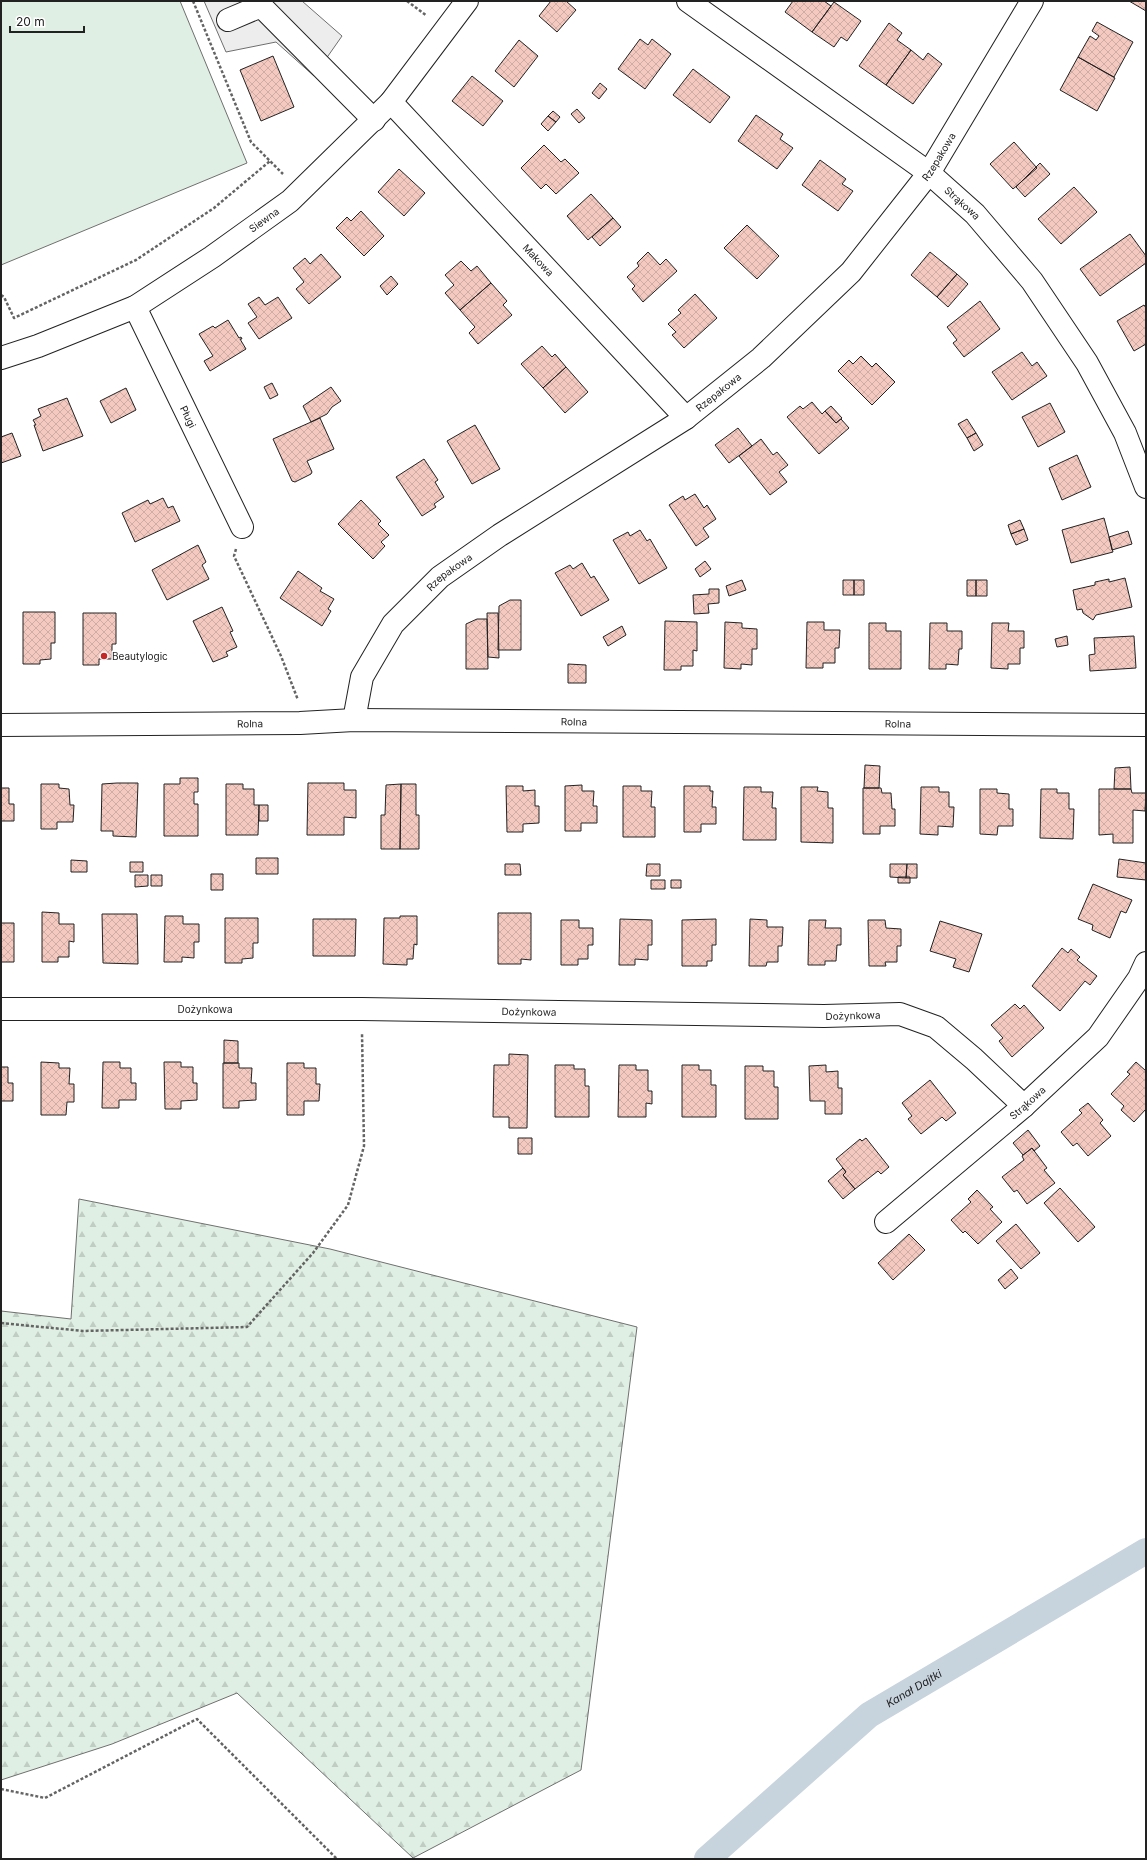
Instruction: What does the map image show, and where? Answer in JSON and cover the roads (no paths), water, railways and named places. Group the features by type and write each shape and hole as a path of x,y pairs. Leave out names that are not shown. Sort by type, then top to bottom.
{"street":[{"name":"Siewna","path":"1,358 38,346 135,307 212,257 290,200 392,102 467,1"},
{"name":"Strąkowa","path":"688,1 929,173 975,214 1032,281 1090,370 1125,433 1146,487"},
{"name":"Rzepakowa","path":"354,720 362,677 393,624 440,577 500,535 686,418 762,358 851,272 929,173 1032,1"},
{"path":"228,20 261,6 374,120"},
{"name":"Makowa","path":"392,102 686,418"},
{"name":"Pługi","path":"135,307 242,527"},
{"name":"Rolna","path":"1,725 300,723 354,720 1146,725"},
{"name":"Strąkowa","path":"886,1222 1024,1106 1098,1036 1139,978 1146,964"},
{"name":"Dożynkowa","path":"1,1009 362,1009 824,1016 900,1014 936,1027 974,1059 1024,1106"}],"waterway":[{"name":"Kanał Dajtki","path":"707,1859 869,1715 1146,1551"}],"place":[{"name":"Beautylogic","path":"104,656"}]}
